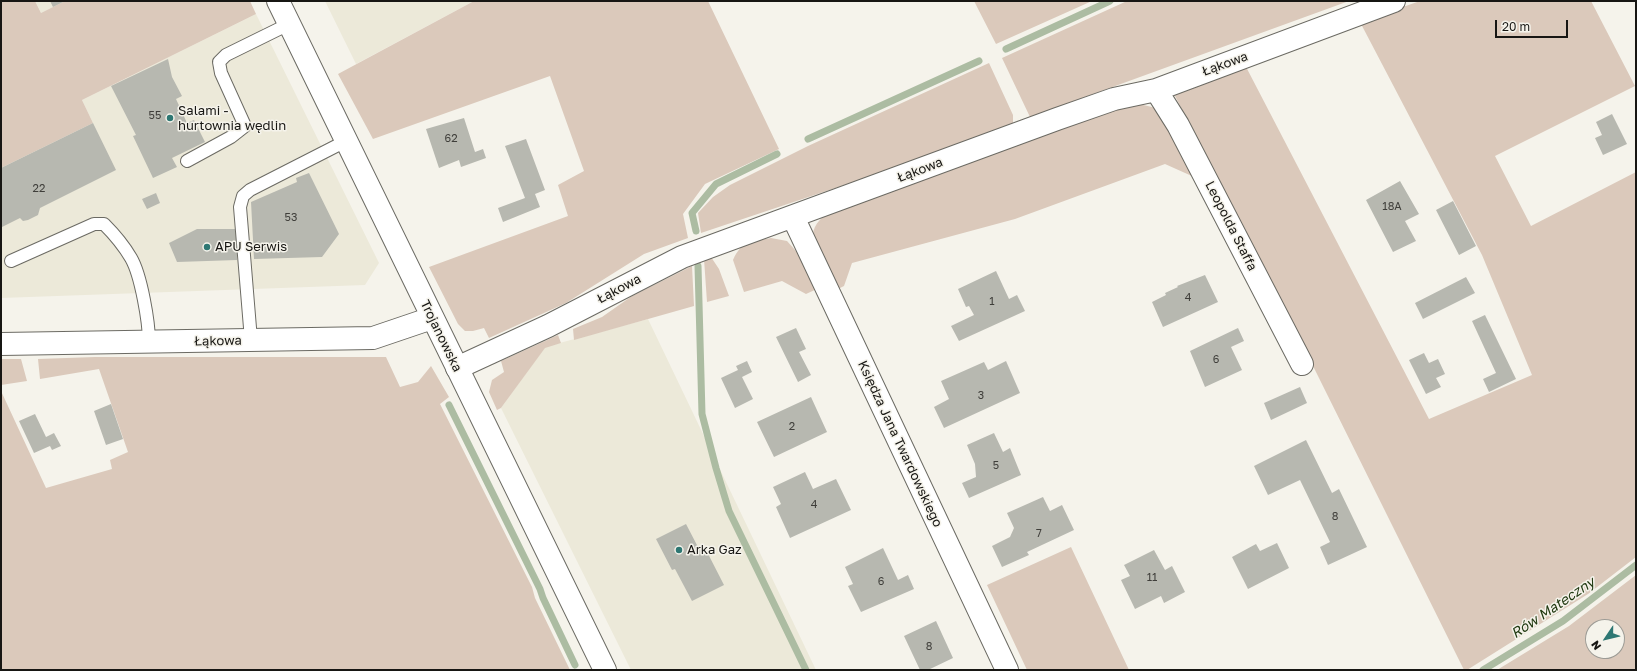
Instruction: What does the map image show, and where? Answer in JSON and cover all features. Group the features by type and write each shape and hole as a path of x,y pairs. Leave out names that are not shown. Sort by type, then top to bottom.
{"street":[{"name":"Trojanowska","path":"278,1 456,368 605,670"},
{"name":"Łąkowa","path":"456,368 548,326 682,257 793,218 1057,119 1114,99 1156,90 1394,1"},
{"name":"Leopolda Staffa","path":"1156,90 1178,124 1302,364"},
{"name":"Księdza Jana Twardowskiego","path":"793,218 1007,670"},
{"name":"Łąkowa","path":"1,344 373,338 432,318"}],"lane":[{"path":"187,161 231,137 244,126 221,73 219,62 226,54 289,24"},
{"path":"251,340 240,207 243,196 250,190 346,141"},
{"path":"11,261 94,224 104,224 114,234 132,259 142,293 149,342"}],"shaded area":[{"path":"1,1 35,1 41,13 65,1 250,1 256,14 82,100 93,123 1,168"},
{"path":"35,1 65,1 41,13"},
{"path":"325,1 474,1 356,64"},
{"path":"474,1 708,1 779,149 705,184 683,214 688,238 644,254 566,303 489,338 484,328 473,331 465,331 458,324 429,267 568,216 558,185 584,171 550,76 373,139 338,74"},
{"path":"974,1 1092,1 996,44"},
{"path":"1127,1 1349,1 1030,117 1002,58"},
{"path":"1420,1 1591,1 1635,86 1495,156 1531,226 1636,172 1636,557 1588,594 1467,670 1464,670 1315,370 1173,92 1244,63 1429,419 1532,375 1482,255 1360,22"},
{"path":"256,14 379,263 365,285 1,298 1,168 93,123 82,100"},
{"path":"989,63 1013,115 1013,123 913,162 701,233 698,213 713,197 730,185 808,146"},
{"path":"1135,103 1156,108 1162,115 1194,177 1165,164 1015,219 852,263 844,286 836,290 819,253 813,235 813,231 817,224 833,209"},
{"path":"771,238 787,241 804,260 819,288 806,294 782,281 744,292 733,260 736,253 748,243"},
{"path":"711,257 719,269 729,296 707,302 704,259"},
{"path":"692,266 694,306 574,340 573,329 602,317 632,296"},
{"path":"648,319 816,670 631,670 501,408 545,347"},
{"path":"558,335 561,343 545,348 501,408 497,410 489,392 492,380 504,372 501,361"},
{"path":"95,357 386,357 400,387 418,382 431,366 449,397 440,404 532,587 535,598 570,670 1,670 1,391 46,488 112,469 110,460 128,452 99,369 40,379 38,359"},
{"path":"1,359 21,359 27,381 1,385"},
{"path":"1071,547 1129,670 1027,670 987,585"},
{"path":"1636,575 1636,670 1497,670 1569,626"}],"building":[{"path":"50,1 65,1 53,7"},
{"path":"168,59 172,77 182,96 176,99 187,123 194,120 205,142 172,158 177,167 153,178 133,136 136,135 111,86"},
{"path":"1612,114 1627,144 1603,155 1595,138 1602,135 1596,122"},
{"path":"464,118 475,152 483,149 486,158 461,167 459,160 439,168 426,129"},
{"path":"93,123 116,170 40,208 38,215 28,220 23,221 20,218 2,227 1,233 1,168"},
{"path":"526,139 545,190 535,194 540,207 503,222 498,208 525,198 505,146"},
{"path":"309,173 339,234 322,257 254,259 251,202 297,182 296,178"},
{"path":"1400,181 1419,214 1405,221 1416,241 1393,252 1366,200"},
{"path":"156,193 160,203 147,209 142,199"},
{"path":"1453,201 1476,246 1459,255 1436,210"},
{"path":"197,229 237,229 237,260 177,262 169,243"},
{"path":"996,271 1009,299 1017,295 1025,311 959,341 951,326 974,315 969,306 966,307 958,289"},
{"path":"1205,275 1218,302 1163,327 1152,302 1166,295 1165,293 1178,287 1177,286"},
{"path":"1466,277 1475,293 1423,319 1415,303"},
{"path":"1485,315 1516,379 1489,392 1483,379 1496,373 1472,321"},
{"path":"796,328 806,349 799,352 811,375 798,382 776,337"},
{"path":"1238,328 1244,341 1231,347 1242,370 1205,387 1190,351"},
{"path":"1424,353 1429,363 1438,359 1445,374 1436,378 1441,387 1426,394 1409,360"},
{"path":"747,361 752,372 742,377 753,399 735,408 721,378 738,370 736,366"},
{"path":"1006,361 1020,393 944,428 934,407 949,399 941,381 984,362 988,370"},
{"path":"1300,387 1307,403 1271,420 1264,403"},
{"path":"811,397 827,432 774,457 757,422"},
{"path":"111,404 123,439 106,445 94,411"},
{"path":"35,414 46,437 54,433 61,446 52,450 50,446 34,453 19,421"},
{"path":"994,433 1003,452 1010,448 1021,475 969,498 962,483 976,477 975,464 967,445"},
{"path":"1306,440 1332,493 1339,489 1367,547 1328,565 1320,547 1330,542 1300,480 1268,495 1254,466"},
{"path":"805,472 813,489 836,479 851,510 790,538 776,507 781,504 773,487"},
{"path":"1043,497 1050,511 1062,505 1074,530 1027,552 1029,555 1002,567 992,546 1010,537 1014,528 1007,513"},
{"path":"686,524 699,549 704,546 724,585 692,601 675,569 672,570 656,539"},
{"path":"1277,543 1289,568 1248,589 1232,557 1256,544 1260,551"},
{"path":"883,548 898,580 908,575 914,589 861,612 848,586 853,584 845,567"},
{"path":"1154,550 1165,570 1172,566 1185,592 1164,603 1161,596 1135,609 1121,580 1130,576 1124,565"},
{"path":"936,621 953,658 928,670 920,670 904,636"}],"waterway":[{"path":"1006,49 1110,1"},
{"path":"808,139 979,61"},
{"path":"696,231 692,213 716,184 777,154"},
{"path":"698,266 702,414 716,468 729,511 806,670"},
{"path":"449,405 540,589 575,665"},
{"name":"Rów Mateczny","path":"1483,670 1563,621 1636,565"}],"place":[{"name":"Salami - hurtownia wędlin","path":"170,118"},
{"name":"APU Serwis","path":"207,247"},
{"name":"Arka Gaz","path":"679,550"}]}
